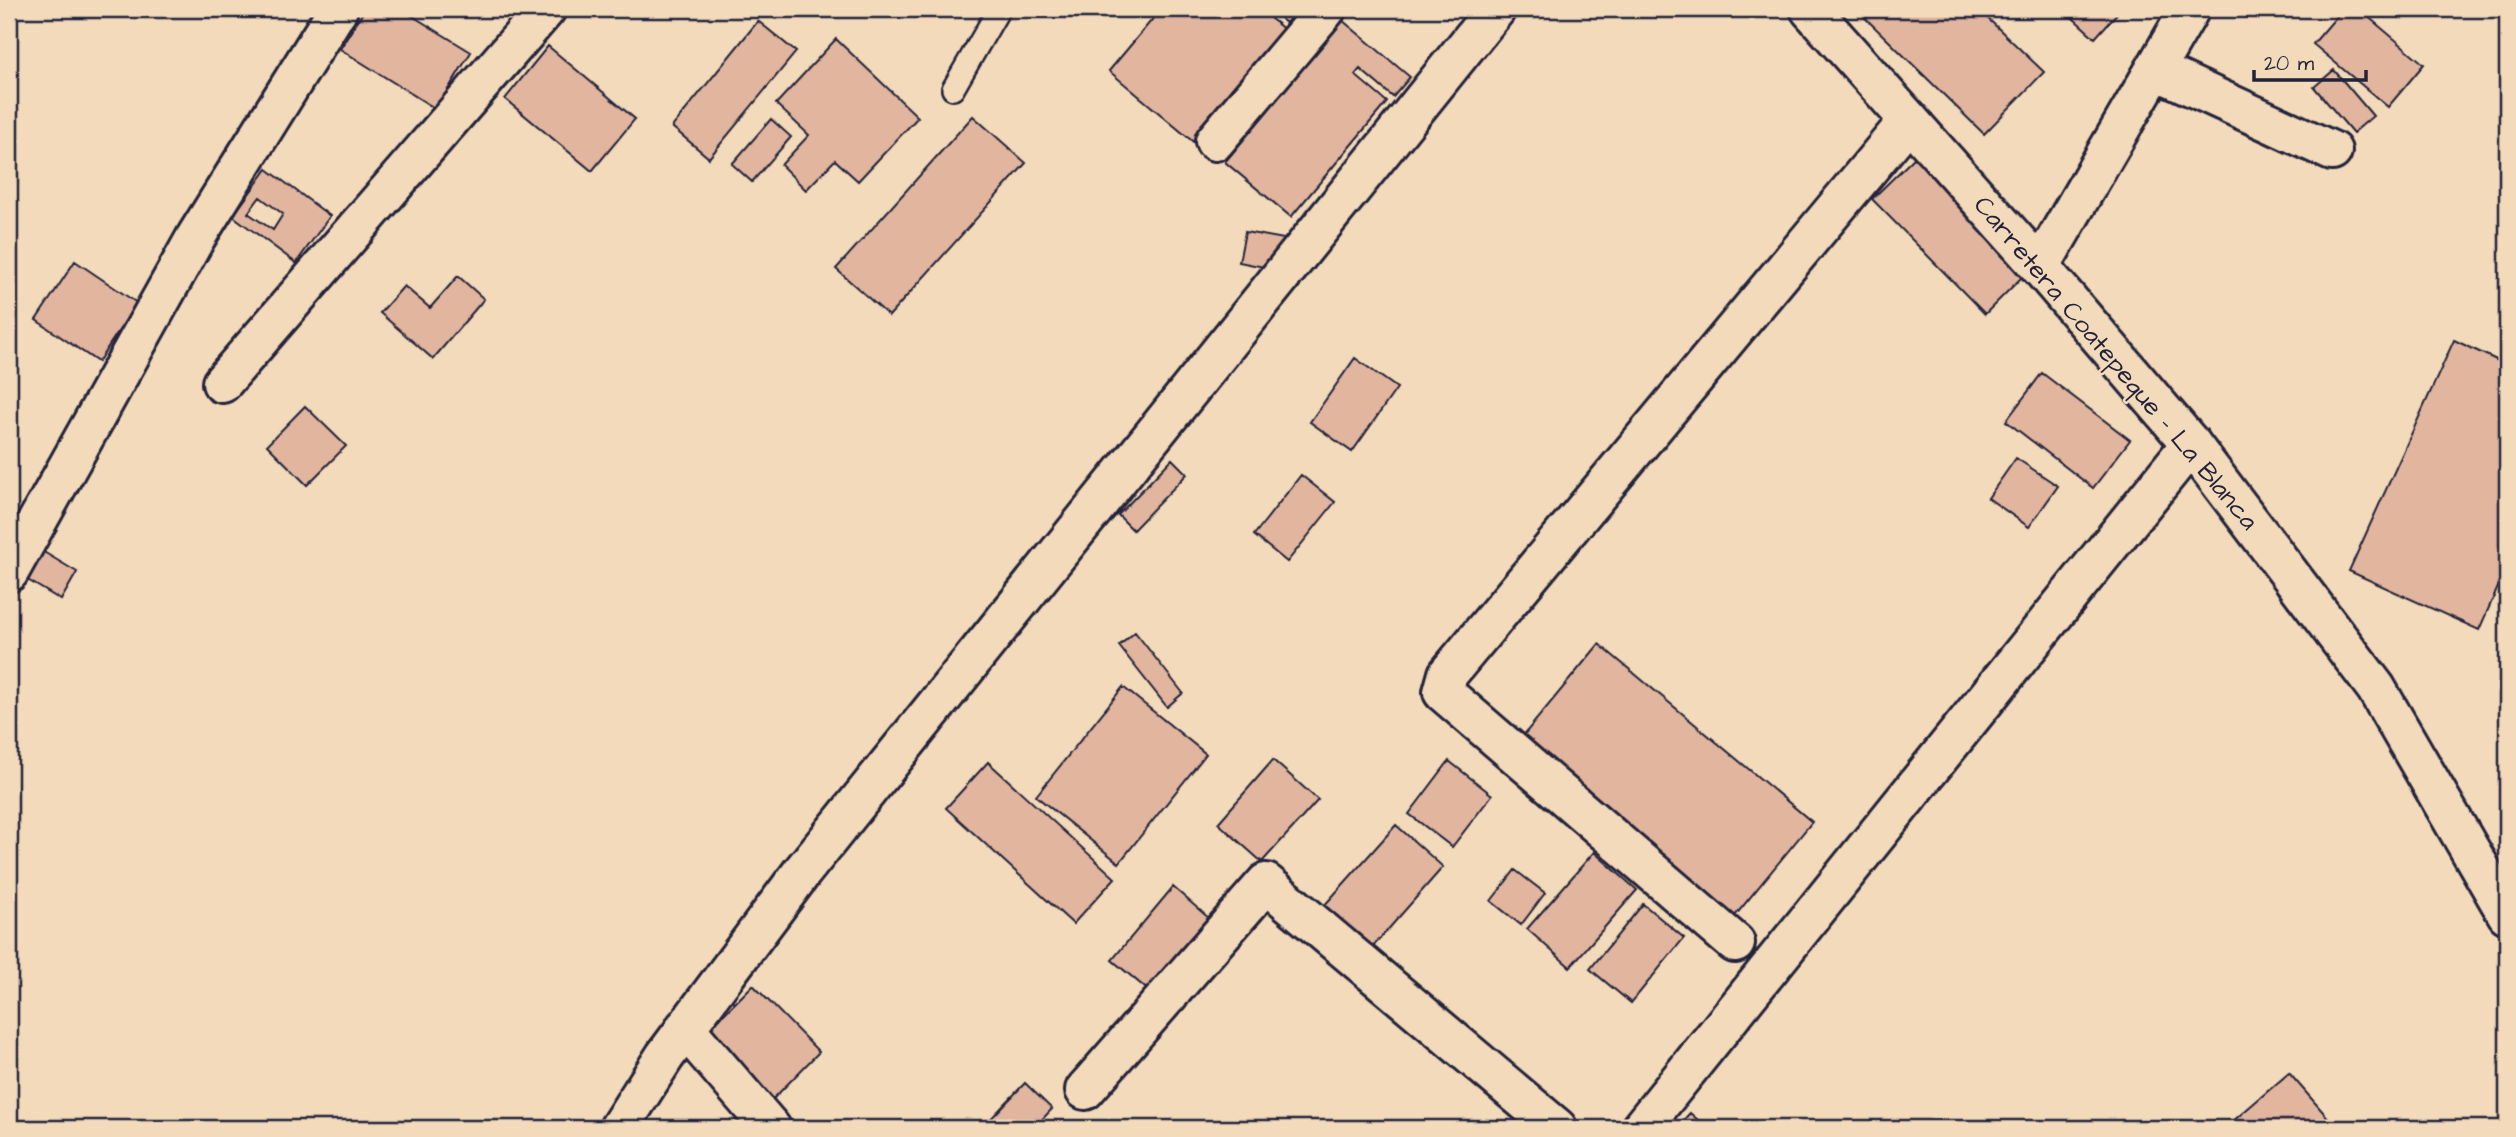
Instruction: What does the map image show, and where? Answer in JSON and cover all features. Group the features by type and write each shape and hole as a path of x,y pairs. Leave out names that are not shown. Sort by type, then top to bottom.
{"street":[{"path":"9,572 196,237 338,9"},
{"path":"222,383 546,9"},
{"path":"1215,141 1326,9"},
{"path":"619,1128 685,1028 802,872 1496,9"},
{"name":"Carretera Coatepeque - La Blanca","path":"1810,9 2040,267 2191,444 2376,688 2507,914"},
{"path":"2040,267 2190,9"},
{"path":"2156,70 2332,151"},
{"path":"1735,943 1443,692 1448,674 1909,120"},
{"path":"1641,1128 2191,444"},
{"path":"1085,1090 1266,883 1557,1128"},
{"path":"685,1028 771,1128"}],"lane":[{"path":"953,89 999,9"}],"building":[{"path":"365,9 401,9 471,52 436,109 340,49"},
{"path":"1161,9 1259,9 1290,34 1197,145 1109,71"},
{"path":"1269,9 1298,9 1286,23"},
{"path":"1856,9 1978,9 2044,72 1984,134"},
{"path":"2063,9 2121,9 2095,38"},
{"path":"2343,9 2359,9 2424,64 2388,107 2313,44"},
{"path":"1342,20 1410,77 1393,97 1360,69 1355,75 1387,102 1291,217 1225,162"},
{"path":"758,21 796,52 709,158 672,127"},
{"path":"836,39 918,117 858,181 835,160 806,190 781,165 809,135 776,104"},
{"path":"548,46 635,119 592,171 505,99"},
{"path":"2334,70 2373,116 2353,133 2314,87"},
{"path":"973,116 1026,163 889,316 836,269"},
{"path":"771,119 791,137 752,182 732,164"},
{"path":"1915,157 2028,271 1985,314 1872,199"},
{"path":"267,169 330,216 296,263 233,216","holes":["260,197 283,214 273,230 248,213"]},
{"path":"1245,232 1284,239 1279,270 1239,262"},
{"path":"75,261 137,303 98,362 36,320"},
{"path":"458,276 484,299 433,359 380,313 404,286 430,308"},
{"path":"2454,340 2507,365 2507,567 2479,630 2349,571"},
{"path":"1355,358 1397,388 1352,452 1310,422"},
{"path":"2042,373 2130,440 2093,488 2006,421"},
{"path":"305,406 346,446 307,485 267,445"},
{"path":"2016,458 2058,486 2029,527 1988,498"},
{"path":"1172,459 1187,474 1133,530 1118,515"},
{"path":"1301,475 1335,502 1287,562 1254,535"},
{"path":"37,548 77,572 61,600 21,576"},
{"path":"1135,632 1183,693 1167,707 1119,646"},
{"path":"1599,644 1812,822 1730,922 1517,743"},
{"path":"1123,687 1206,754 1119,863 1036,796"},
{"path":"1273,760 1318,800 1262,862 1218,823"},
{"path":"1449,761 1492,795 1452,847 1409,814"},
{"path":"988,762 1115,878 1073,924 946,808"},
{"path":"1396,825 1443,867 1370,950 1323,907"},
{"path":"1594,852 1637,890 1570,967 1527,929"},
{"path":"1515,870 1545,893 1521,925 1491,901"},
{"path":"1173,887 1210,919 1149,991 1112,960"},
{"path":"1643,904 1684,938 1631,1003 1590,969"},
{"path":"753,985 819,1052 772,1100 705,1033"},
{"path":"2289,1073 2337,1128 2225,1128"},
{"path":"1025,1083 1052,1109 1034,1128 982,1128"},
{"path":"1690,1113 1707,1128 1676,1128"}]}
